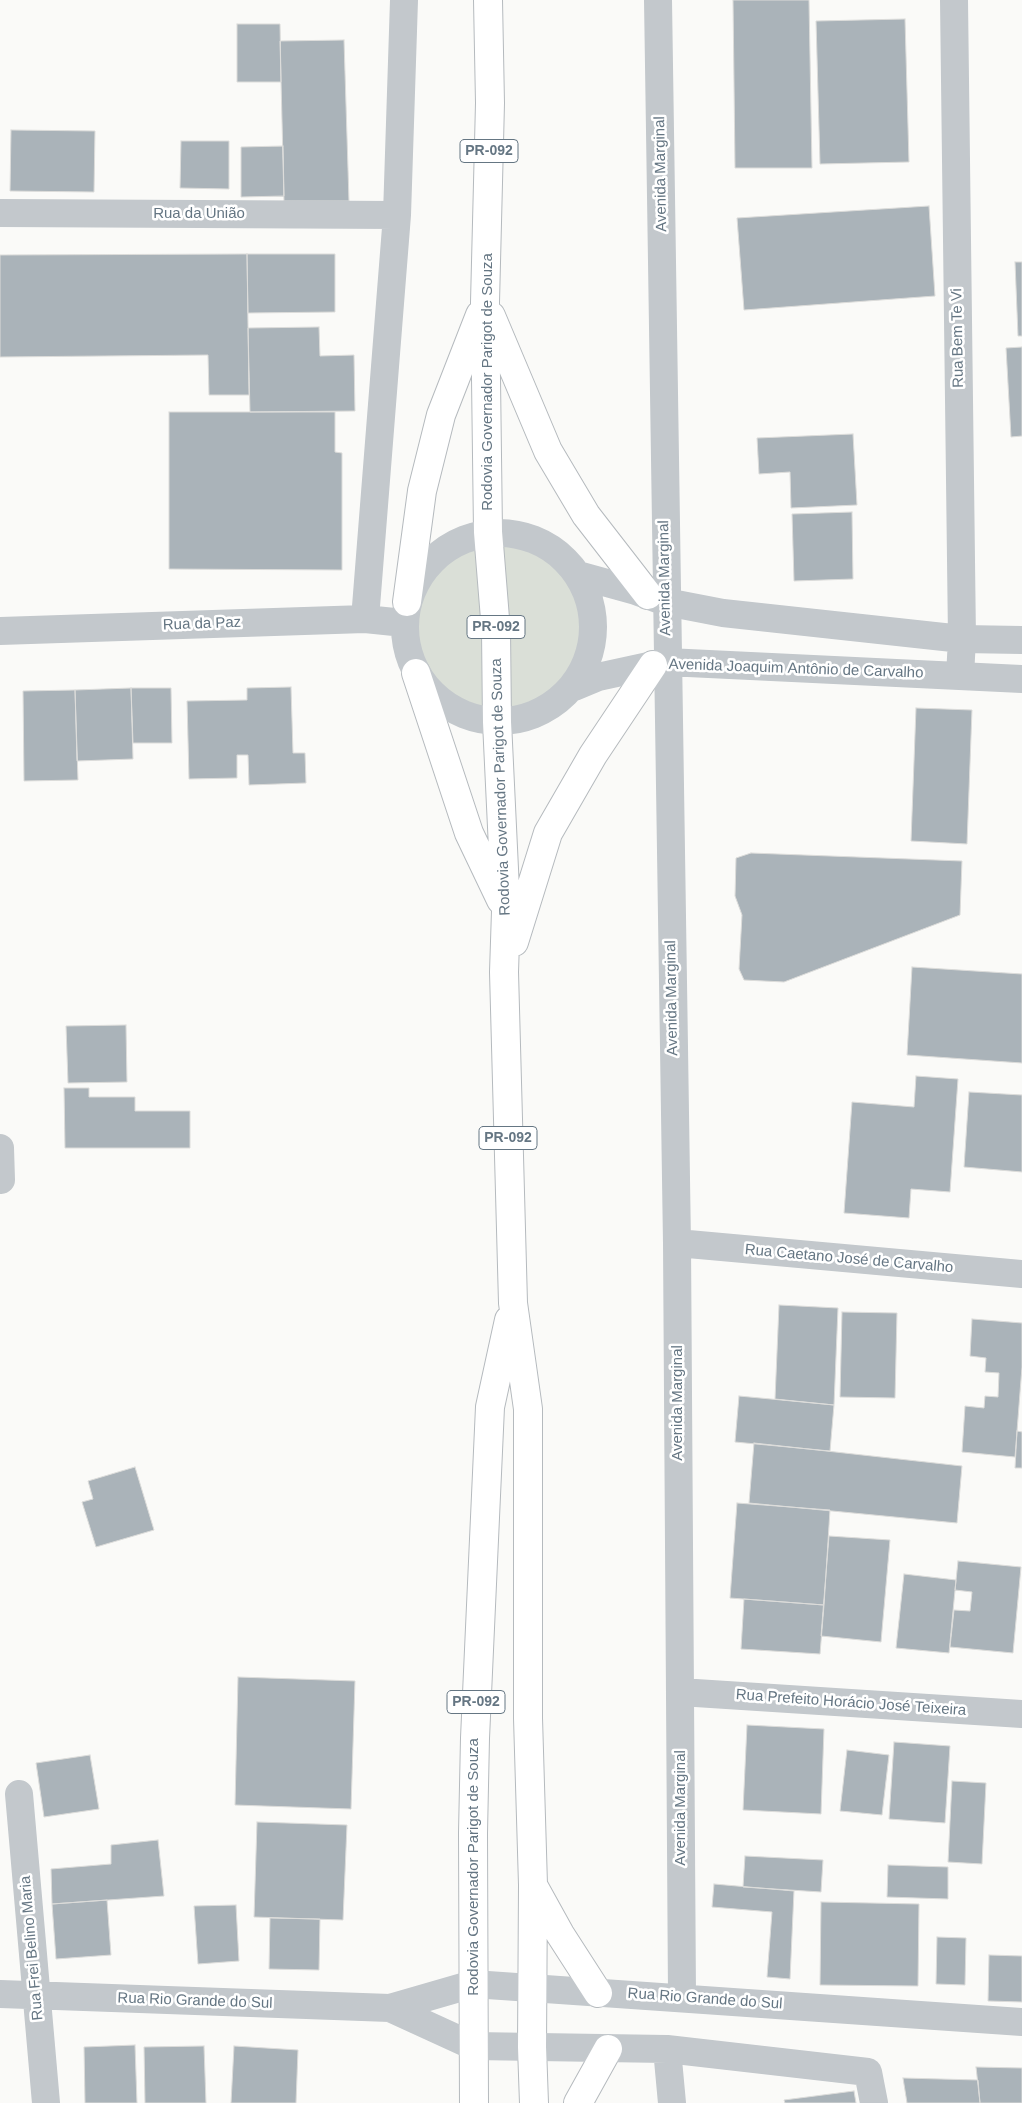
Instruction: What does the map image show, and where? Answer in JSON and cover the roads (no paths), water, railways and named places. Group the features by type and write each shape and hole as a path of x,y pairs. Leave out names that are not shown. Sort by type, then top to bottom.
{"main road":[{"name":"Rodovia Governador Parigot de Souza","path":"488,0 490,103 485,302 488,532 496,631 506,911 504,972 512,1304 528,1409 528,1718 533,1885 534,1986 532,2047 534,2103"},
{"path":"485,302 548,450 586,515 657,598"},
{"path":"406,612 422,491 441,415 485,302"},
{"path":"504,972 548,833 593,755 660,664"},
{"path":"416,672 469,833 506,911"},
{"name":"Rodovia Governador Parigot de Souza","path":"474,2103 474,1738 490,1407 512,1304"},
{"path":"533,1885 560,1934 598,1993"},
{"path":"578,2103 608,2049"}],"street":[{"path":"365,619 397,215 404,0"},
{"name":"Avenida Marginal","path":"658,0 657,598 677,1244 682,1997"},
{"name":"Rua Bem Te Vi","path":"954,0 962,638 960,676"},
{"name":"Rua da União","path":"0,213 397,215"},
{"path":"488,532 523,535 554,550 578,575 591,602 594,632 588,661 574,687 558,702 539,713 519,720 498,722 465,715 437,698 416,672 407,649 406,612 419,576 437,554 461,539 488,532"},
{"path":"578,575 657,598 723,613 962,638 1022,640"},
{"name":"Rua da Paz","path":"0,630 365,619 406,612"},
{"name":"Avenida Joaquim Antônio de Carvalho","path":"574,687 598,677 660,664 1022,679"},
{"path":"0,1148 1,1180"},
{"name":"Rua Caetano José de Carvalho","path":"677,1244 1022,1274"},
{"name":"Rua Prefeito Horácio José Teixeira","path":"680,1692 1022,1714"},
{"name":"Rua Frei Belino Maria","path":"19,1794 46,2103"},
{"name":"Rua Rio Grande do Sul","path":"0,1994 390,2008 473,1984 534,1986 598,1993 682,1997 1022,2022"},
{"name":"Rua Rio Grande do Sul","path":"390,2008 473,2046"},
{"path":"473,2046 667,2049 868,2072 874,2103"},
{"path":"667,2049 672,2103"}]}
